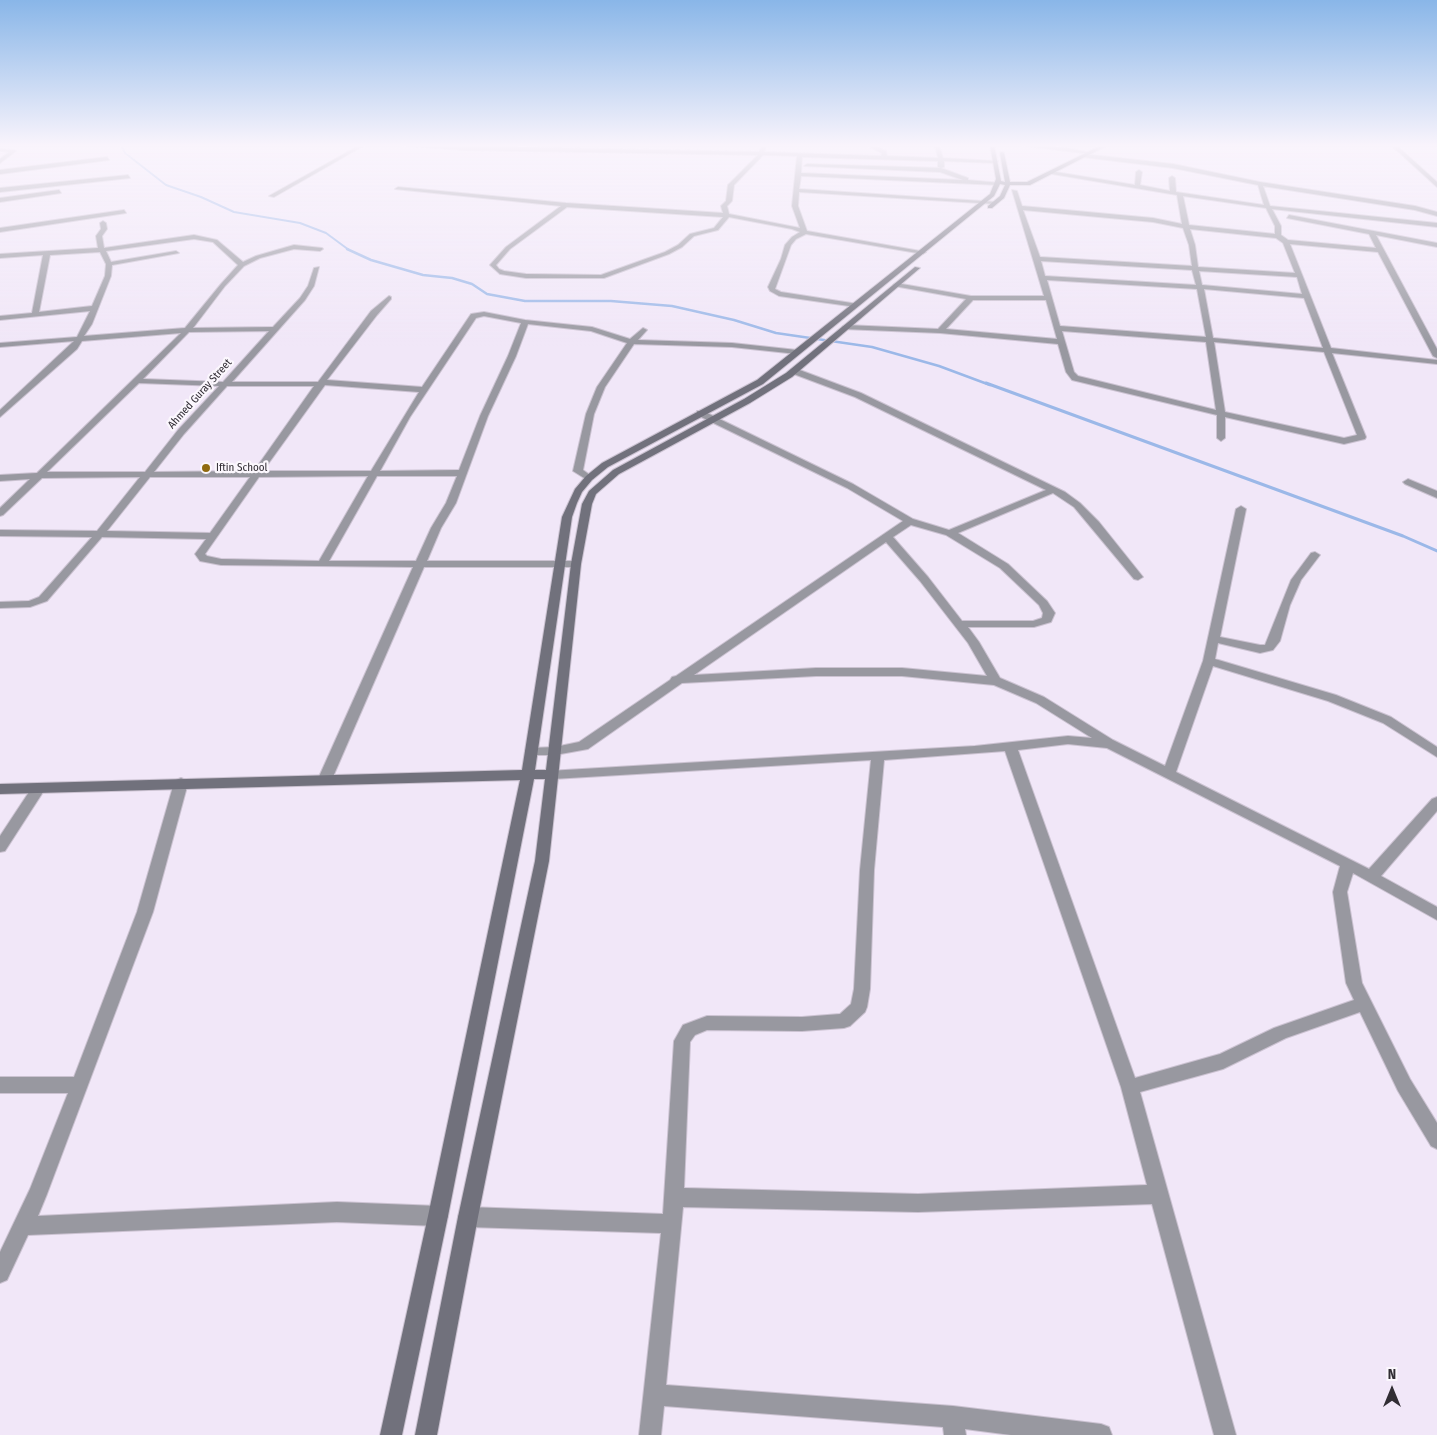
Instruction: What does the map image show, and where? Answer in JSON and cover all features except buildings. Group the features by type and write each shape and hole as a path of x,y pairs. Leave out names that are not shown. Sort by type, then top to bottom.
{"main road":[{"path":"426,1435 468,1217 542,861 576,564 583,518 592,493 616,472 760,382 826,327 972,212"},
{"path":"391,1435 438,1216 528,775 567,517 572,503 578,491 589,478 621,454 770,388 794,371 926,260"},
{"path":"0,789 552,774"}],"street":[{"path":"0,230 124,212"},
{"path":"557,212 508,248 493,265 496,270 502,273 526,276 595,277 609,275 680,246 692,235 716,229 721,226 727,215 726,212"},
{"path":"678,212 727,215 793,227 805,232 923,252"},
{"path":"797,212 805,232"},
{"path":"1021,212 1037,259 1060,342 1070,372 1075,378 1344,441 1362,437 1286,242 1278,236 1186,228 1173,223 1153,220 1064,212"},
{"path":"1182,212 1192,245 1195,267 1204,303 1221,413 1221,438"},
{"path":"1271,212 1278,226 1278,236"},
{"path":"1279,212 1437,245"},
{"path":"1292,212 1437,225"},
{"path":"0,414 74,347 80,338 108,276 109,264 105,253 101,250 99,236 104,229 103,223"},
{"path":"805,232 794,238 788,245 784,259 771,287 772,290 779,294 856,305"},
{"path":"1371,232 1437,356"},
{"path":"0,256 101,250 188,237 205,238 215,241 242,265"},
{"path":"1286,242 1381,250"},
{"path":"0,513 188,330 223,285 242,265 258,256 287,249 311,247 320,249"},
{"path":"35,314 47,253"},
{"path":"109,264 176,253"},
{"path":"1037,259 1195,267 1299,275"},
{"name":"Ahmed Guray Street","path":"0,604 30,604 43,599 99,535 145,475 223,384 275,329 312,286 317,268"},
{"path":"1041,278 1200,287 1307,296"},
{"path":"896,285 971,298 1047,298"},
{"path":"389,298 374,313 321,383 258,475 200,554 204,559 221,562 576,564"},
{"path":"940,331 971,298"},
{"path":"0,318 95,308"},
{"path":"322,564 406,417 474,316 484,314 525,322 592,330 632,342 732,345 799,351"},
{"path":"325,779 436,528 451,503 484,416 512,356 525,322"},
{"path":"845,328 940,331 1060,342"},
{"path":"1056,328 1328,350 1437,362"},
{"path":"0,345 188,330 275,329"},
{"path":"589,478 578,471 590,414 602,387 632,342 643,330"},
{"path":"794,371 876,403 1053,490 1077,505 1138,577"},
{"path":"136,380 223,384 321,383 424,390"},
{"path":"707,416 850,486 910,521 950,533 1004,566 1043,603 1049,613 1047,620 1034,624 959,624"},
{"path":"0,478 42,474 258,475 462,473"},
{"path":"1408,482 1437,496"},
{"path":"950,533 1053,490"},
{"path":"1169,774 1209,661 1240,509"},
{"path":"531,752 555,751 583,746 676,680 910,521"},
{"path":"0,533 214,536"},
{"path":"887,537 924,579 973,642 996,681"},
{"path":"1214,639 1260,649 1269,648 1274,641 1285,605 1296,580 1315,555"},
{"path":"1209,661 1332,698 1387,720 1437,753"},
{"path":"676,680 816,672 902,672 996,681 1055,709 1110,744 1348,864 1437,914"},
{"path":"552,774 878,756 1068,740 1110,744"},
{"path":"1010,746 1130,1087 1225,1435"},
{"path":"650,1435 674,1197 682,1040 689,1030 707,1023 802,1024 844,1021 859,1007 862,989 867,870 878,756"},
{"path":"0,1273 38,1194 145,912 181,783"},
{"path":"0,847 38,789"},
{"path":"1372,877 1437,802"},
{"path":"1348,864 1340,892 1354,983 1404,1085 1437,1140"},
{"path":"1130,1087 1223,1061 1280,1033 1364,1003"},
{"path":"0,1085 79,1085"},
{"path":"674,1197 918,1203 1160,1194"},
{"path":"22,1226 337,1212 438,1216"},
{"path":"468,1217 671,1224"},
{"path":"654,1395 954,1426 1102,1435"}],"waterway":[{"path":"234,212 300,223 326,233 349,250"},
{"path":"349,250 371,260 423,275 452,278 472,284 487,294 525,301 611,301 672,306 734,320 776,333 872,347 939,366 990,385"},
{"path":"986,383 1403,536 1437,551"}],"place":[{"name":"Iftin School","path":"206,468"}]}
